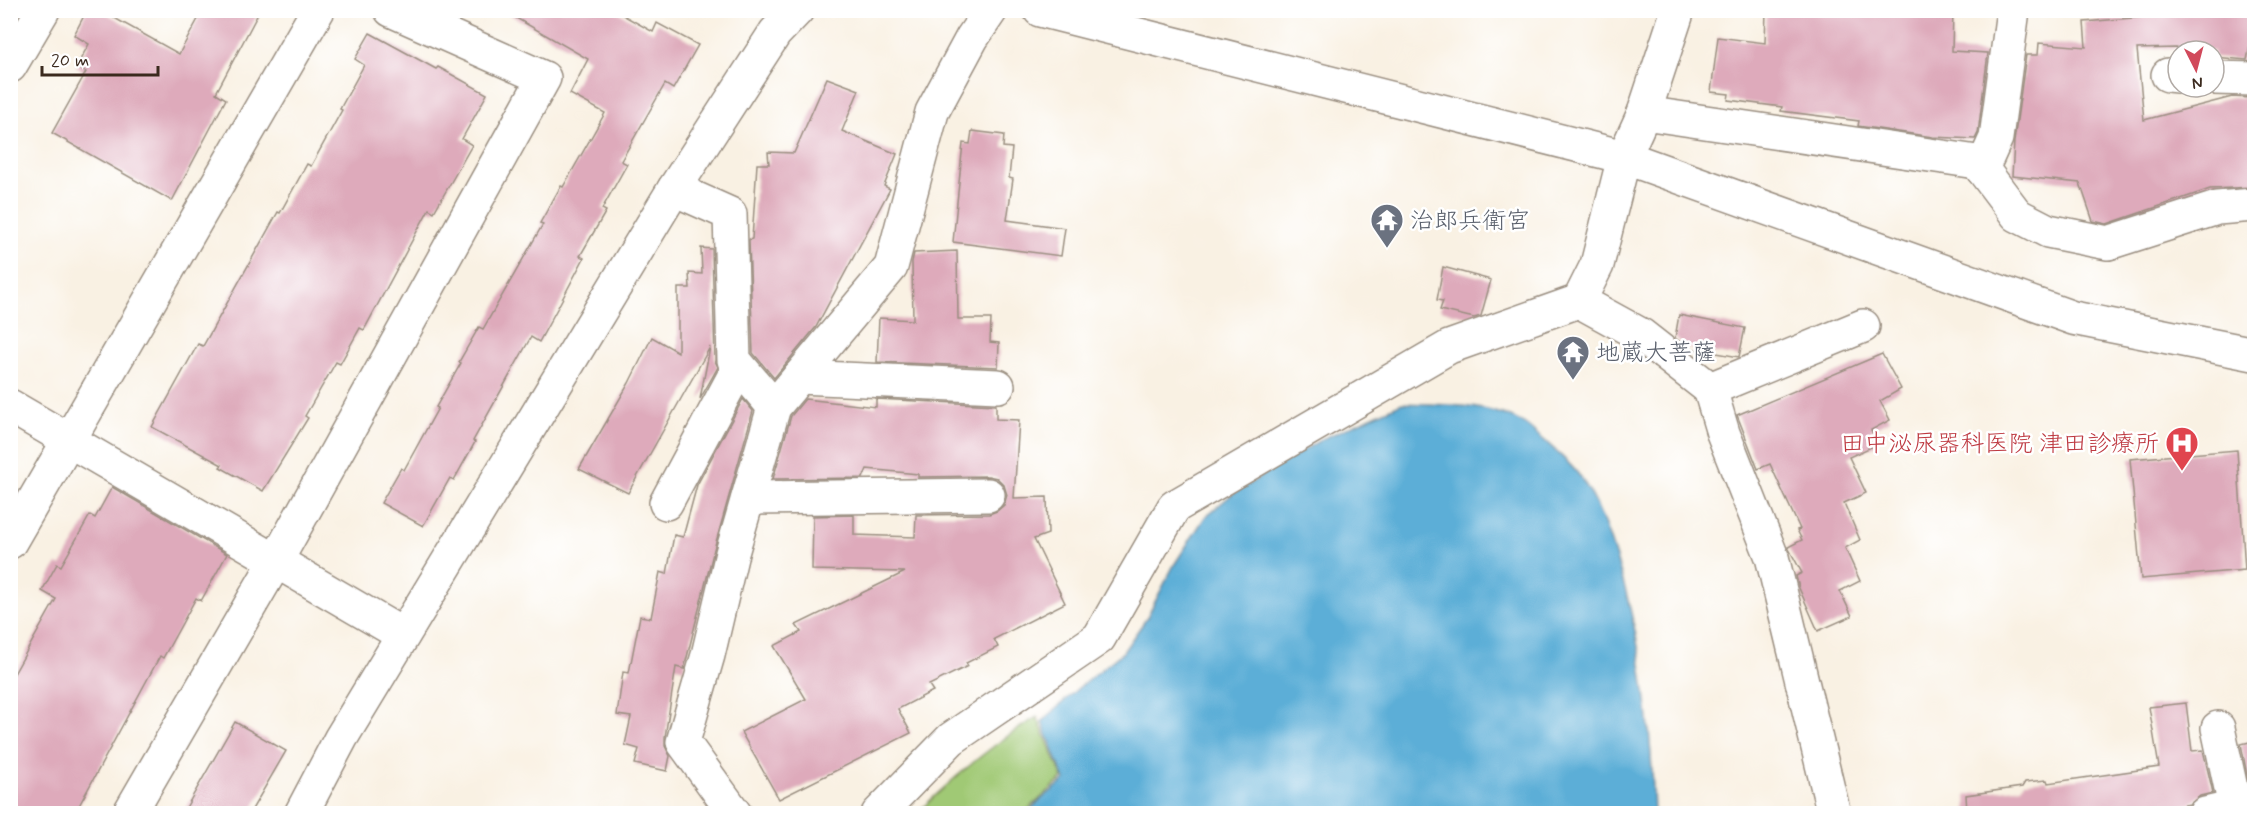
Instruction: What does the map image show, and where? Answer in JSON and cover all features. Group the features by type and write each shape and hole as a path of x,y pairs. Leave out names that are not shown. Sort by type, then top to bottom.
{"street":[{"path":"10,66 43,10"},
{"path":"10,542 318,10"},
{"path":"129,813 276,561 544,78 391,10"},
{"path":"301,813 341,738 674,189 775,33 797,10"},
{"path":"735,813 683,742 708,655 732,552 774,407 891,267 933,112 972,38 991,10"},
{"path":"1040,10 1624,156 2073,318 2254,354"},
{"path":"878,813 951,739 1099,638 1174,507 1449,347 1579,301 1597,265 1624,156 1644,113 1678,10"},
{"path":"1982,169 1996,138 2013,10"},
{"path":"2226,78 2254,79"},
{"path":"1644,113 1977,162 2017,215 2048,231 2108,243 2217,208 2254,205"},
{"path":"674,189 730,214 734,360 774,407"},
{"path":"1579,301 1641,335 1710,389 1723,434 1772,557 1834,813"},
{"path":"1710,389 1863,326"},
{"path":"666,503 739,367"},
{"path":"800,377 998,386"},
{"path":"10,406 403,635"},
{"path":"748,498 988,495"},
{"path":"2218,728 2231,808"}],"green space":[{"path":"1037,717 1063,778 1024,813 917,813 1004,738"}],"water":[{"path":"1402,403 1464,406 1509,416 1526,425 1544,440 1579,475 1596,505 1609,536 1633,621 1648,716 1654,813 1027,814 1065,780 1042,722 1077,689 1123,652 1146,619 1174,565 1205,517 1231,495 1322,439"}],"building":[{"path":"87,10 100,10 179,54 203,10 260,10 216,93 226,99 172,201 52,133 86,72 76,67 89,44 74,35"},
{"path":"502,10 614,10 653,32 657,23 698,45 673,89 665,84 621,161 627,164 602,209 606,211 580,256 584,258 539,342 531,337 454,480 450,478 423,526 381,503 401,468 404,470 461,363 459,362 479,327 483,329 543,224 540,223 605,113 570,94 588,59"},
{"path":"1766,10 1953,10 1952,51 1988,53 1978,133 1975,139 1933,137 1858,126 1859,121 1781,111 1782,107 1728,100 1729,94 1711,92 1718,37 1765,43"},
{"path":"2254,10 2254,27 2247,60 2226,58 2226,39 2166,39 2166,48 2137,49 2144,120 2232,97 2250,98 2254,115 2254,187 2210,189 2107,224 2093,221 2080,183 2012,176 2014,142 2026,55 2038,55 2039,43 2086,47 2084,22"},
{"path":"370,33 487,94 462,139 472,145 434,212 429,209 364,330 360,328 340,364 336,362 305,416 308,418 263,491 220,467 222,465 152,427 198,344 203,346 278,212 280,213 307,164 311,166 342,110 340,109 364,65 355,59"},
{"path":"827,78 859,90 842,131 897,154 884,186 890,189 816,327 774,378 753,353 749,240 752,239 757,164 769,164 768,152 794,153"},
{"path":"972,131 1004,135 1003,147 1012,148 1009,178 1013,179 1007,220 1065,228 1061,256 953,242 963,143 970,144"},
{"path":"701,248 712,249 715,361 718,367 700,399 710,347 628,493 579,469 629,383 652,337 678,352 678,288 690,288 689,273 702,274"},
{"path":"957,251 958,319 991,319 990,342 999,343 998,367 877,362 879,318 913,320 912,262 914,253"},
{"path":"1443,267 1491,280 1481,316 1474,318 1440,310 1443,301 1437,300"},
{"path":"1679,315 1745,328 1739,357 1688,348 1675,338"},
{"path":"1882,354 1901,389 1880,401 1890,420 1871,430 1878,444 1849,457 1866,493 1844,503 1860,540 1845,548 1860,581 1840,591 1852,616 1818,631 1799,588 1796,576 1802,573 1788,547 1802,540 1797,530 1800,529 1770,464 1758,469 1737,415"},
{"path":"743,399 753,411 714,549 684,669 676,667 665,737 665,746 670,756 667,771 635,764 639,749 625,745 631,717 617,715 623,672 629,673 640,616 651,618 660,572 667,574 674,535 683,537 697,485"},
{"path":"805,399 876,407 876,399 996,405 996,419 1019,420 1014,498 1047,497 1048,534 1034,539 1065,603 994,639 998,647 966,663 968,666 929,685 933,691 898,709 911,733 779,799 741,732 806,699 774,646 801,632 796,625 905,572 812,570 813,516 854,515 854,535 915,537 916,515 989,514 1004,505 1007,495 1004,485 997,478 988,476 918,477 918,474 867,469 863,478 773,479 791,416"},
{"path":"2237,450 2245,570 2141,579 2130,459"},
{"path":"112,487 227,554 201,601 196,598 163,658 160,656 75,813 10,813 10,681 56,599 42,591 57,564 61,566 90,515 95,518"},
{"path":"2186,703 2192,751 2203,750 2213,793 2200,796 2190,804 2142,813 1967,813 1966,795 2022,787 2025,782 2047,780 2048,783 2159,767 2149,707"},
{"path":"235,722 286,751 250,813 183,813"},
{"path":"2254,741 2254,785 2249,785 2241,744"}],"place":[{"name":"治郎兵衛宮","path":"1387,249"},
{"name":"地蔵大菩薩","path":"1573,381"},
{"name":"田中泌尿器科医院 津田診療所","path":"2182,472"}]}
